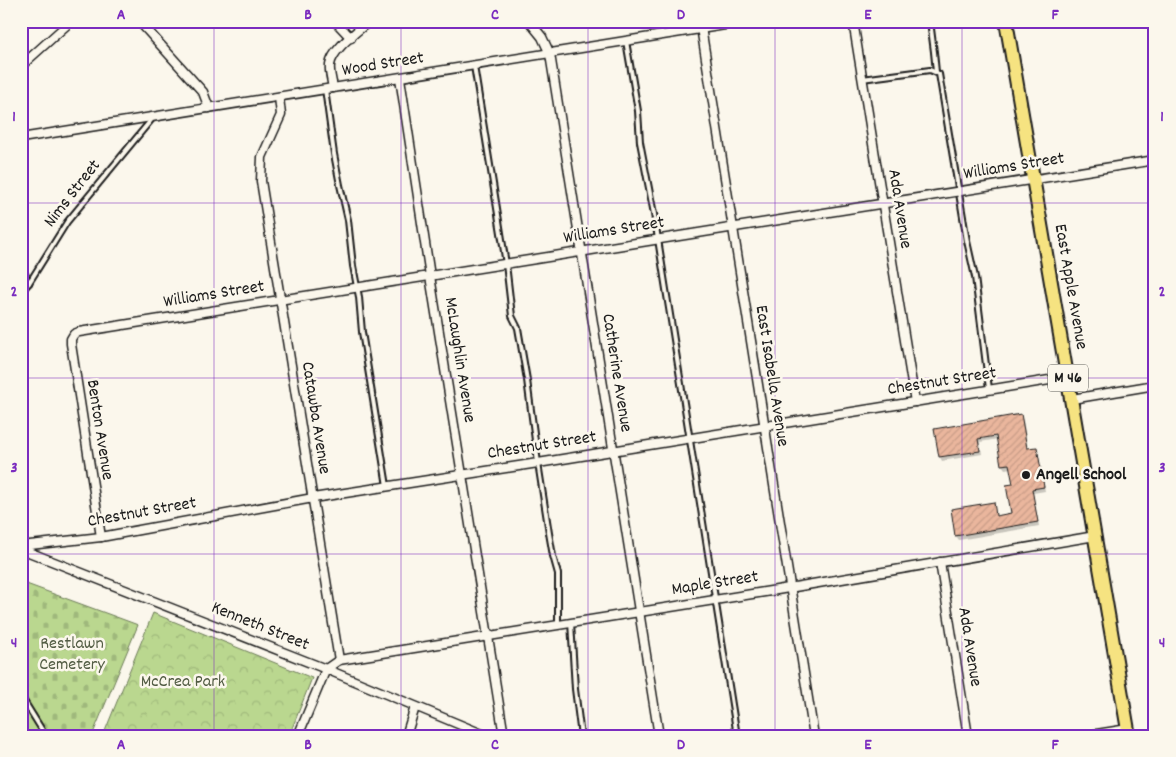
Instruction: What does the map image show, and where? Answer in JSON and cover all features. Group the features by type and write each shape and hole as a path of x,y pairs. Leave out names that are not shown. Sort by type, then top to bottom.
{"main road":[{"name":"East Apple Avenue","path":"1006,21 1128,732"}],"street":[{"path":"21,66 71,21"},
{"path":"139,21 203,92 209,108"},
{"path":"335,21 351,38"},
{"path":"329,89 330,65 335,54 369,21"},
{"name":"Catherine Avenue","path":"529,21 542,37 550,54 659,736"},
{"name":"Wood Street","path":"21,138 550,54 626,41 700,25 750,21"},
{"name":"Ada Avenue","path":"853,21 915,402"},
{"path":"1154,21 1155,28"},
{"name":"East Isabella Avenue","path":"700,25 814,736"},
{"name":"McLaughlin Avenue","path":"400,78 504,736"},
{"name":"Catawba Avenue","path":"278,97 280,115 262,157 261,180 339,660"},
{"name":"Williams Street","path":"79,332 1155,160"},
{"name":"Benton Avenue","path":"79,332 74,334 70,344 101,537"},
{"name":"Chestnut Street","path":"21,548 101,537 313,498 1068,377"},
{"path":"1072,399 1155,385"},
{"name":"Maple Street","path":"339,660 715,600 1095,536"},
{"name":"Kenneth Street","path":"21,548 487,736"},
{"name":"Ada Avenue","path":"940,562 968,736"},
{"path":"298,736 326,670 339,660"},
{"path":"406,736 415,707"},
{"path":"1084,736 1128,732"}],"lane":[{"path":"930,21 936,72 939,74 976,286 990,390"},
{"path":"626,41 638,111 640,142 654,214 737,736"},
{"path":"474,66 506,264 512,316 518,328 553,556 558,574 558,624"},
{"path":"862,79 930,70 936,72"},
{"path":"329,89 334,154 348,220 362,332 387,486"},
{"name":"Nims Street","path":"21,292 30,283 66,222 153,117"},
{"path":"21,266 30,283"},
{"path":"571,622 575,689 581,736"},
{"path":"21,696 42,730 43,736"}],"green space":[{"name":"Restlawn Cemetery","path":"21,582 138,625 92,736 21,736"},
{"name":"McCrea Park","path":"153,613 312,678 289,736 103,736"}],"building":[{"name":"Angell School","path":"1021,414 1027,448 1037,447 1044,487 1032,489 1038,522 955,536 951,509 994,502 996,516 1011,513 1006,485 1013,484 1009,464 1001,465 996,436 978,439 980,451 939,457 934,429"}],"place":[{"name":"Angell School","path":"1026,475"}]}
